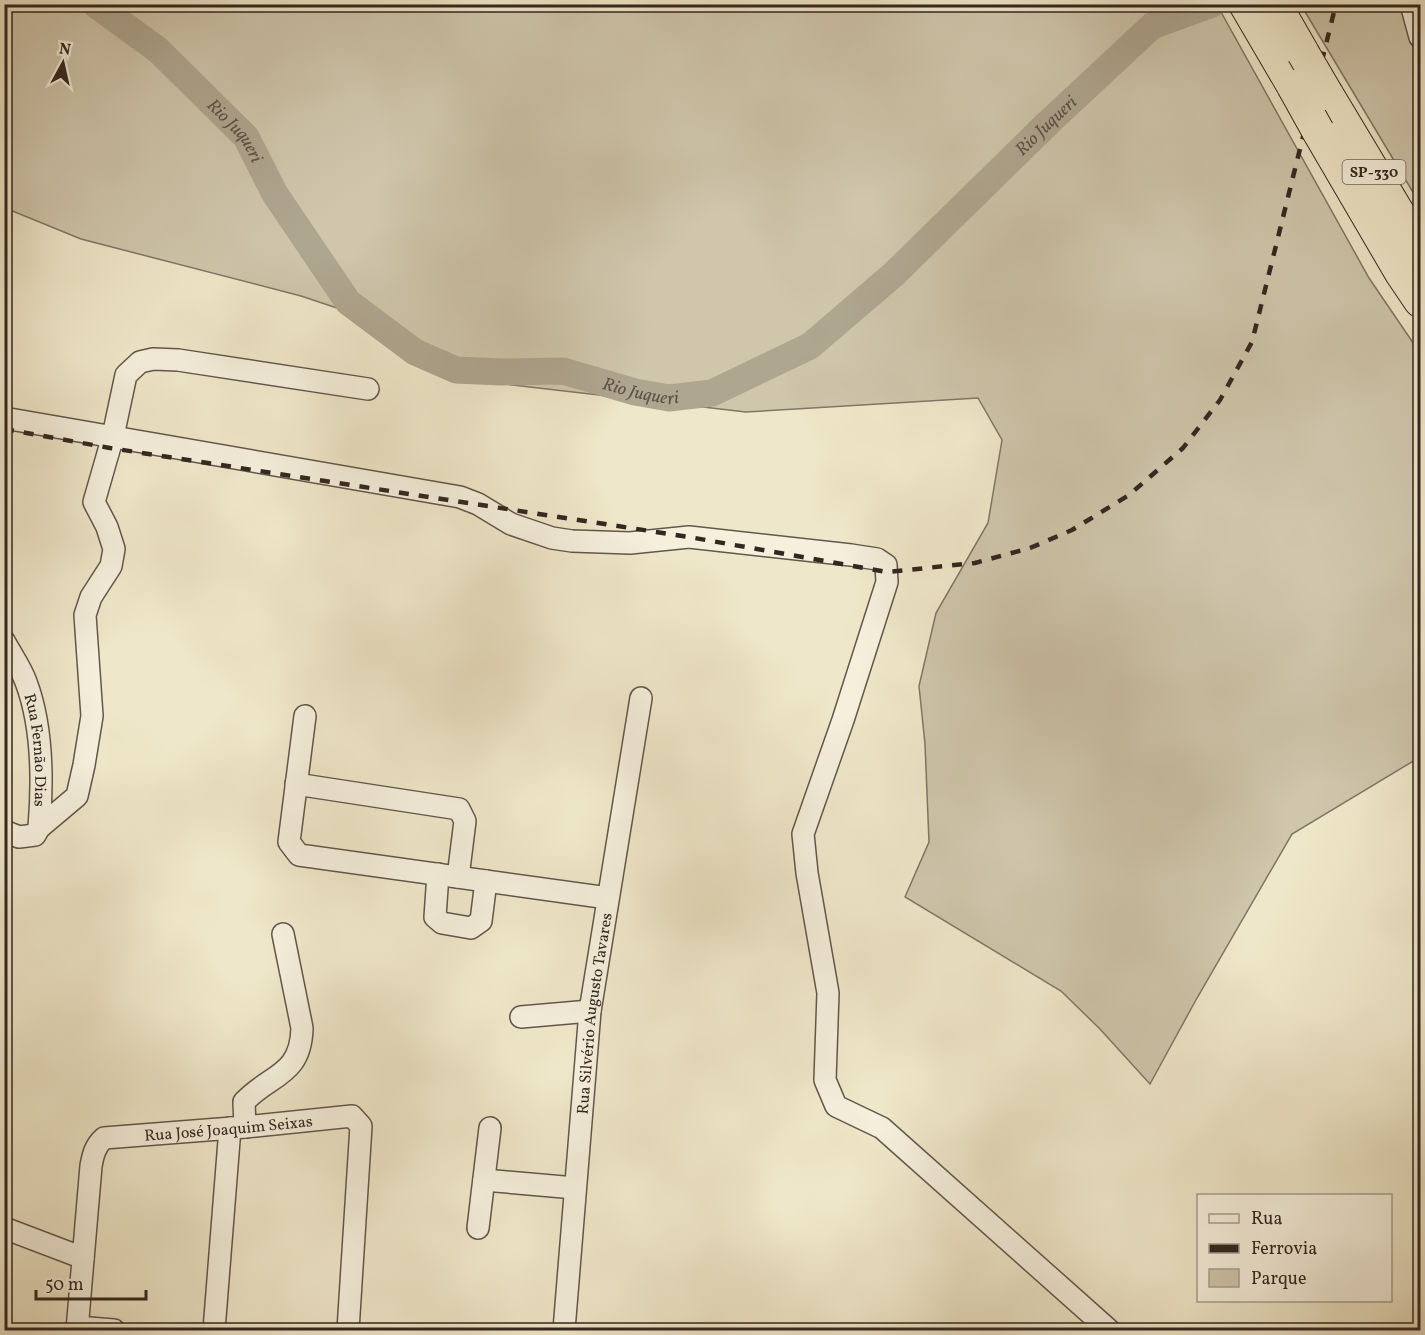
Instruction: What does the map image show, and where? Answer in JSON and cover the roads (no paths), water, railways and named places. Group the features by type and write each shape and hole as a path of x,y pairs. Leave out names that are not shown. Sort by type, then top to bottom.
{"highway":[{"name":"SP-330","path":"1245,4 1274,21 1303,52 1420,249"},
{"name":"SP-330","path":"1274,21 1293,86 1420,302"}],"street":[{"path":"1410,4 1420,37"},
{"path":"4,831 19,837 27,838 35,835 39,828 77,796 92,716 85,615 91,597 111,566 114,549 107,527 94,502 113,436 126,375 140,362 153,359 178,360 368,389"},
{"path":"4,418 460,497 478,504 511,524 552,538 630,543 690,537 851,555 877,560 886,565 887,582 843,720 803,834 807,873 828,993 825,1080 836,1106 882,1128 1109,1330"},
{"name":"Rua Fernão Dias","path":"4,641 26,681 36,720 41,756 39,828"},
{"name":"Rua Silvério Augusto Tavares","path":"564,1330 590,1011 641,698"},
{"path":"305,716 289,843 299,855 608,898"},
{"path":"296,784 459,809 465,821 435,917 442,923 471,928 481,921 486,881"},
{"path":"214,1330 237,1127 244,1102 285,1072 298,1053 302,1036 303,1028 283,934"},
{"path":"521,1017 590,1011"},
{"name":"Rua José Joaquim Seixas","path":"83,1258 92,1160 98,1143 104,1138 352,1116 361,1126 348,1330"},
{"path":"478,1228 490,1128"},
{"path":"484,1180 575,1188"},
{"path":"4,1228 83,1258 77,1329 114,1330"}],"waterway":[{"name":"Rio Juqueri","path":"95,4 158,50 246,137 275,194 348,302 415,352 456,370 563,371 635,392 669,398 712,393 810,346 894,274 1048,123 1152,26 1212,4"}],"railway":[{"path":"4,429 110,448 689,537 887,572 975,563 1030,548 1072,530 1129,495 1183,448 1220,400 1252,342 1336,4"}]}
